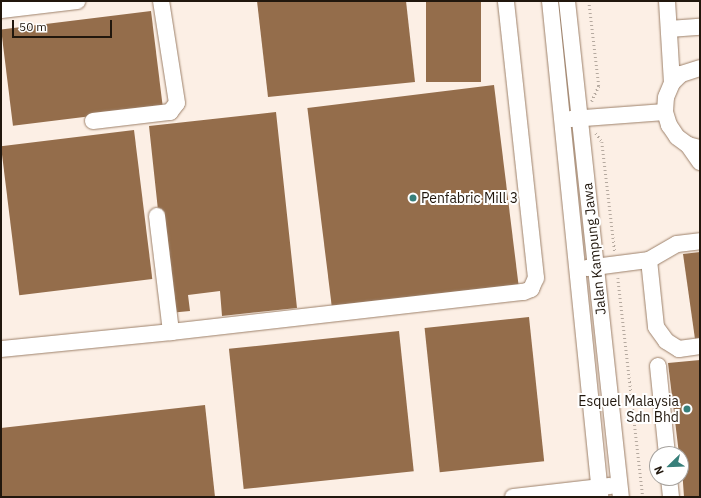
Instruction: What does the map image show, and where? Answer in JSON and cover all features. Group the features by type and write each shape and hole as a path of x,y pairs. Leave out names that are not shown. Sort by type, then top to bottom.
{"street":[{"path":"1,10 77,1"},
{"path":"93,121 170,112 177,103 161,1"},
{"path":"1,349 171,332 524,292 531,289 536,278 506,1"},
{"name":"Jalan Kampung Jawa","path":"550,1 600,492"},
{"name":"Jalan Kampung Jawa","path":"567,1 585,118 596,268 621,491"},
{"path":"667,1 672,83"},
{"path":"669,29 700,27"},
{"path":"700,68 681,74 672,83 666,97 665,112 668,125 677,137 694,146 700,162"},
{"path":"562,120 665,112"},
{"path":"157,216 171,332"},
{"path":"577,269 596,268 649,260 677,244 700,241"},
{"path":"649,260 656,327 666,341 679,349 700,346"},
{"path":"658,366 666,446"},
{"path":"670,486 671,497"},
{"path":"513,497 621,491"}],"path":[{"path":"589,1 599,86 585,118 602,142 643,497"}],"building":[{"path":"257,1 406,1 415,82 268,97"},
{"path":"426,1 481,1 481,82 426,82"},
{"path":"151,11 163,107 13,126 1,29"},
{"name":"Penfabric Mill 3","path":"494,85 519,288 332,311 307,108"},
{"path":"276,112 297,308 222,316 220,291 188,295 190,311 169,313 149,126"},
{"path":"134,130 152,279 19,295 1,146"},
{"path":"700,252 700,338 695,339 683,254"},
{"path":"529,317 544,461 440,472 425,328"},
{"path":"399,331 414,471 244,489 229,349"},
{"name":"Esquel Malaysia Sdn Bhd","path":"700,360 700,497 684,497 683,486 689,486 689,446 678,446 668,363"},
{"path":"205,405 215,497 1,497 1,428"}],"place":[{"name":"Penfabric Mill 3","path":"413,198"},
{"name":"Esquel Malaysia Sdn Bhd","path":"687,409"}]}
